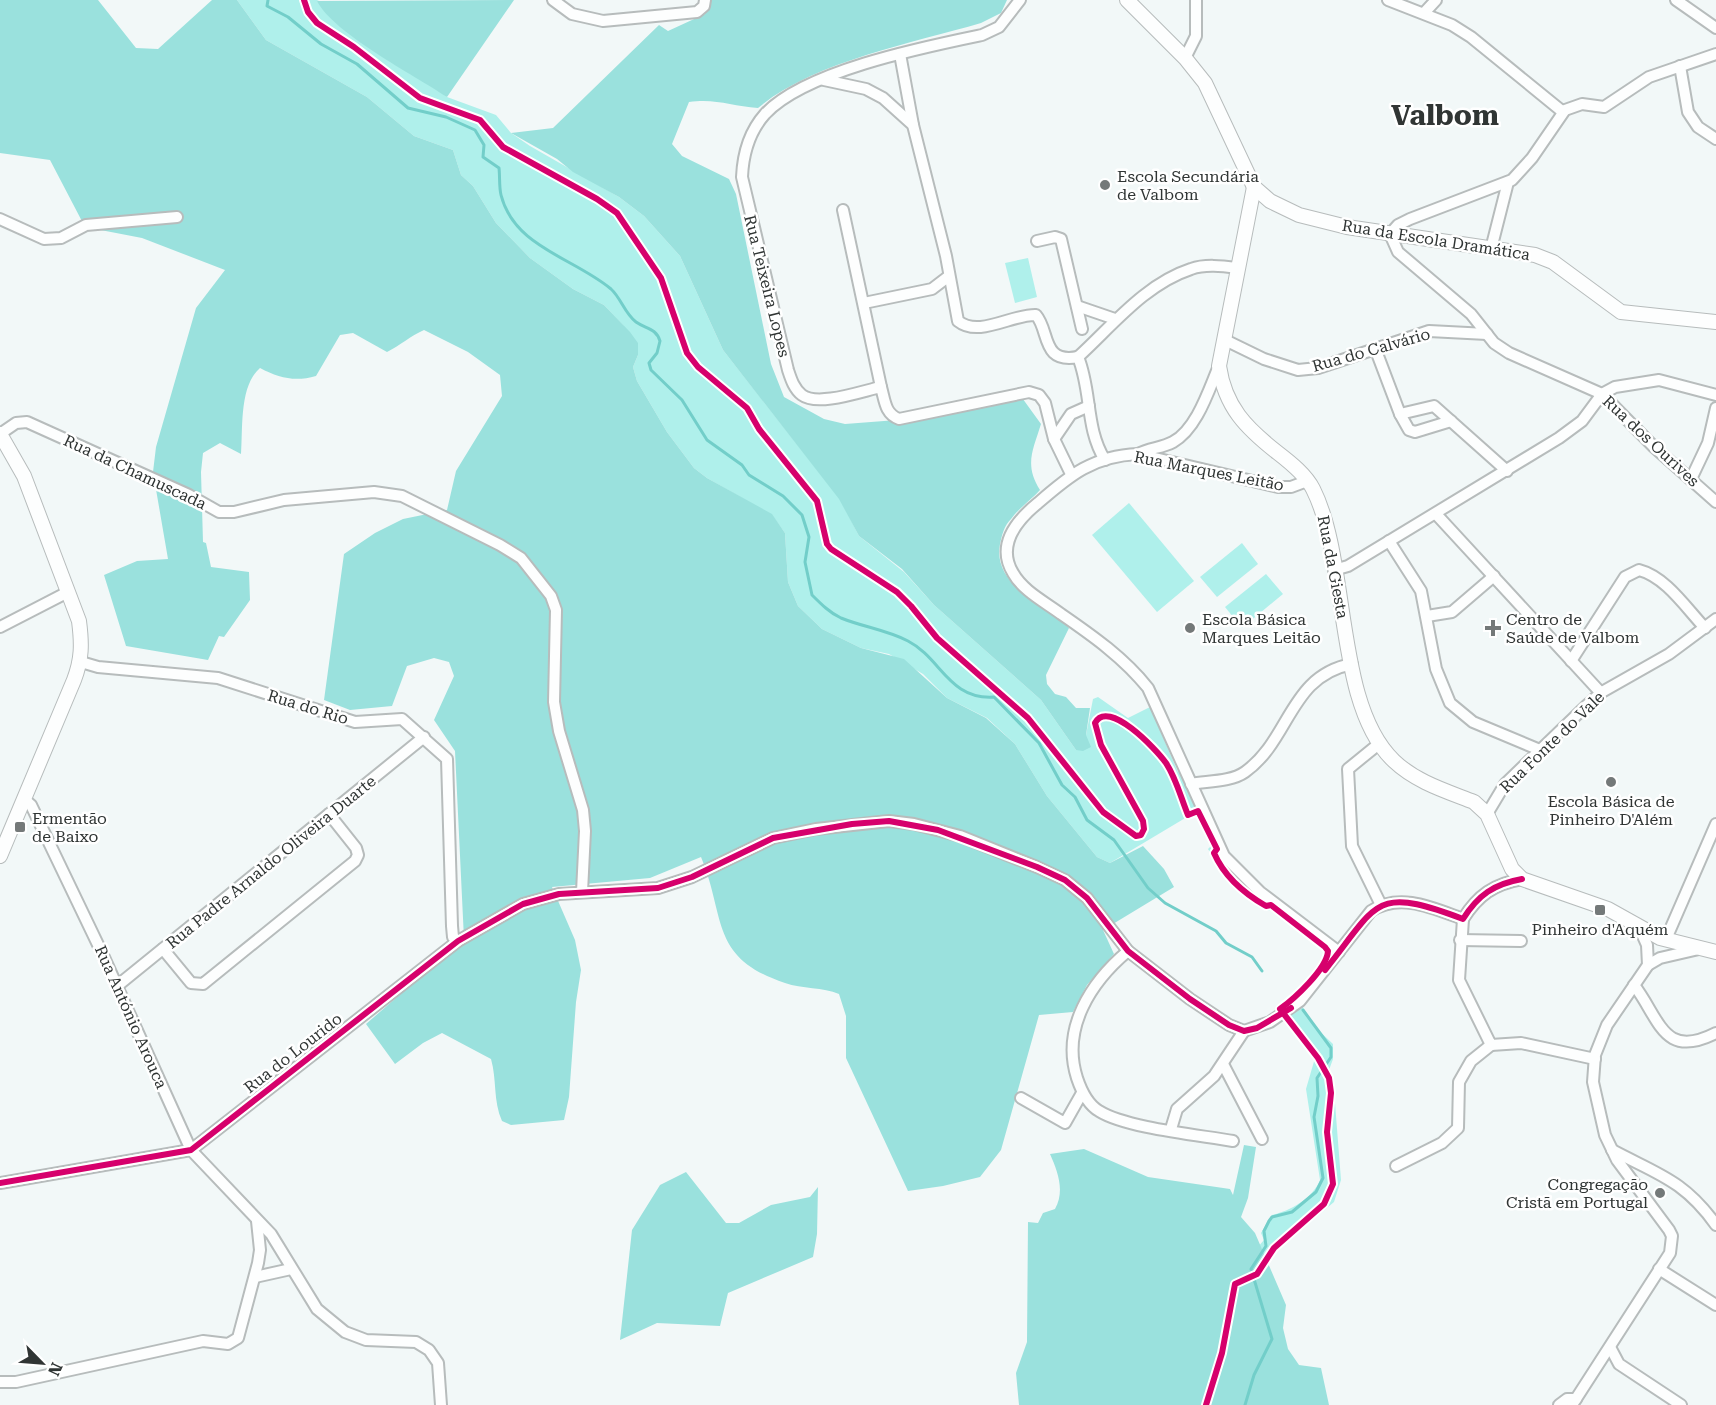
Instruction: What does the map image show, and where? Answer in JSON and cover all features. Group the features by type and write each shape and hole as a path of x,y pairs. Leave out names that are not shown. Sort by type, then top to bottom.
{"street":[{"path":"553,0 572,14 603,21 697,12 704,6 705,0"},
{"name":"Rua Teixeira Lopes","path":"881,387 817,400 803,396 795,388 788,370 745,201 742,177 743,155 758,124 781,100 824,80 900,54 990,31 1011,15 1020,0"},
{"path":"1127,0 1185,58 1205,83 1254,187"},
{"path":"1185,58 1196,36 1196,0"},
{"path":"1388,0 1452,25 1472,37 1563,112"},
{"path":"1424,13 1436,0"},
{"path":"1676,0 1716,28"},
{"path":"900,54 913,125 950,276 958,321 967,328 1036,315 1041,320 1044,338 1050,348 1059,356 1078,357 1115,319 1162,283 1190,269 1217,266 1237,268"},
{"path":"1390,234 1410,219 1508,182 1532,158 1563,112 1573,106 1582,104 1605,107 1649,77 1716,54"},
{"path":"1680,66 1688,112 1692,120 1716,139"},
{"path":"824,80 866,89 883,98 913,125"},
{"path":"1491,249 1508,182"},
{"name":"Rua da Escola Dramática","path":"1254,187 1270,201 1299,215 1390,234 1535,255 1553,262 1621,312 1716,322"},
{"name":"Rua da Giesta","path":"1254,187 1219,366 1223,391 1236,412 1258,437 1292,464 1307,481 1325,516 1360,699 1380,742 1392,760 1413,776 1474,802 1487,814"},
{"path":"843,210 886,409 891,416 899,419 1029,392 1039,395 1045,403 1054,439 1071,474"},
{"path":"0,219 44,239 60,238 86,225 177,217"},
{"name":"Rua dos Ourives","path":"1390,234 1398,252 1472,314 1494,343 1509,353 1602,394 1654,447 1716,502"},
{"path":"1037,241 1055,237 1061,239 1082,329"},
{"path":"864,303 932,289 950,276"},
{"path":"1077,306 1115,319"},
{"name":"Rua do Calvário","path":"1225,340 1264,359 1298,370 1318,368 1429,331 1487,334"},
{"path":"1375,348 1400,414 1409,430 1415,432 1451,420"},
{"path":"1078,357 1088,386 1092,433 1105,460"},
{"path":"1138,454 1174,441 1183,435 1200,407 1219,366"},
{"path":"1334,570 1348,566 1507,471 1582,421 1602,394 1615,387 1659,380 1716,395"},
{"path":"1054,439 1071,414 1089,406"},
{"path":"1400,414 1434,406 1507,471"},
{"path":"1691,479 1708,443 1716,408"},
{"name":"Rua da Chamuscada","path":"0,434 16,423 27,422 189,495 219,512 234,512 284,500 374,492 402,496 500,545 521,558 551,596 555,610 554,702 559,731 583,810 585,831 582,892"},
{"path":"0,434 24,476 79,621 83,644 81,662 0,856"},
{"name":"Rua Marques Leitão","path":"1307,481 1291,487 1278,487 1138,454 1120,455 1071,474 1012,528 1007,545 1008,561 1023,586 1131,666 1148,688 1224,856 1239,874 1339,952"},
{"path":"1436,514 1601,693"},
{"path":"1389,542 1421,591 1436,669 1450,703 1473,722 1539,750"},
{"path":"1571,661 1625,577 1639,570 1651,573 1661,581 1705,628"},
{"path":"1427,616 1452,612 1494,576"},
{"path":"0,627 68,592"},
{"name":"Rua Fonte do Vale","path":"1487,814 1505,784 1601,693 1669,654 1716,619"},
{"name":"Rua do Rio","path":"81,662 98,668 218,678 355,722 402,719 447,759 453,937 458,941"},
{"path":"1191,784 1232,777 1244,772 1271,743 1305,690 1318,676 1328,669 1352,664"},
{"name":"Rua Padre Arnaldo Oliveira Duarte","path":"117,986 424,737"},
{"path":"1380,742 1348,769 1352,846 1381,904"},
{"name":"Rua António Arouca","path":"24,799 31,805 117,986 191,1150 271,1234 317,1309 345,1332 366,1340 416,1342 429,1350 438,1363 441,1405"},
{"path":"163,949 192,982 203,984 355,861 358,855 356,848 329,814"},
{"path":"1487,814 1512,869 1522,879 1608,909 1666,939 1709,950"},
{"name":"Rua do Lourido","path":"0,1183 191,1150 458,941 523,904 550,896 582,892 658,888 692,877 773,838 825,827 889,821 914,824 960,836 1065,880 1087,898 1128,951 1190,999 1229,1025 1244,1031"},
{"path":"1666,939 1716,824"},
{"path":"1491,1045 1459,980 1463,919 1475,900 1491,888 1522,879"},
{"path":"1172,1129 1177,1109 1223,1064 1244,1031 1270,1022 1290,1009 1371,911 1381,904 1410,902 1463,919"},
{"path":"1639,927 1647,945 1648,964"},
{"path":"1460,940 1521,941"},
{"path":"1559,1405 1567,1399 1574,1402 1670,1253 1672,1236 1611,1150 1605,1135 1593,1082 1594,1059 1607,1025 1648,964 1660,958 1709,950"},
{"path":"1128,951 1112,965 1089,994 1073,1033 1071,1060 1082,1093 1099,1111 1142,1126 1172,1129 1233,1141"},
{"path":"1634,985 1650,1006 1660,1027 1680,1043 1690,1044 1716,1033"},
{"path":"1396,1167 1442,1143 1458,1128 1459,1082 1471,1061 1491,1045 1521,1043 1594,1059"},
{"path":"1223,1064 1262,1139"},
{"path":"1021,1098 1065,1123 1082,1093"},
{"path":"1611,1150 1656,1170 1694,1198 1716,1225"},
{"path":"1639,1190 1644,1173 1656,1170"},
{"path":"0,1382 16,1382 203,1341 228,1344 238,1338 260,1250 257,1221"},
{"path":"255,1277 291,1269"},
{"path":"1659,1269 1716,1305"},
{"path":"1610,1347 1619,1364 1681,1405"},
{"path":"1599,1364 1619,1364"}],"shaded area":[{"path":"0,0 98,0 136,48 158,49 212,0 237,0 266,40 367,97 414,136 453,150 461,175 473,186 496,223 530,258 573,289 604,305 630,332 638,343 638,355 633,367 637,381 667,432 694,468 707,478 772,514 785,533 788,582 798,606 822,629 861,648 904,659 947,698 986,718 1015,744 1047,796 1097,857 1110,863 1143,846 1164,869 1174,887 1103,930 1114,954 1087,985 1073,1012 1039,1015 1001,1150 980,1177 908,1191 846,1058 846,1016 839,994 785,983 761,973 743,961 732,948 724,933 701,857 650,878 552,887 575,940 581,970 576,1002 569,1097 564,1120 511,1125 502,1121 497,1106 491,1059 442,1033 423,1043 395,1064 366,1024 464,939 455,751 434,720 454,676 449,662 434,658 407,666 392,706 350,710 324,700 344,554 375,533 403,519 447,510 456,471 502,396 500,375 468,352 424,330 387,352 353,333 340,335 316,376 308,378 287,378 260,368 253,376 245,397 241,454 220,443 203,453 201,472 203,542 206,543 211,567 249,572 250,600 224,637 219,636 208,660 126,646 104,575 137,561 168,559 153,472 156,447 196,308 225,270 142,238 85,227 50,160 0,153"},
{"path":"237,0 319,0 317,1 447,97 496,115 511,133 530,146 619,197 644,216 680,256 723,350 840,499 859,536 904,572 934,605 1041,700 1076,750 1086,735 1093,699 1098,697 1128,718 1150,707 1178,772 1187,775 1222,858 1332,952 1298,999 1314,1026 1333,1044 1333,1059 1329,1070 1335,1103 1341,1180 1334,1202 1273,1254 1266,1265 1256,1249 1264,1240 1261,1233 1272,1215 1300,1203 1317,1187 1320,1180 1306,1089 1315,1058 1277,1010 1297,994 1325,959 1323,948 1273,910 1266,911 1225,877 1208,849 1212,845 1197,811 1110,863 1097,857 1047,796 1015,744 987,718 947,698 923,674 889,654 861,648 822,629 798,606 788,582 785,533 772,515 707,478 694,468 667,432 637,381 633,367 638,355 623,325 604,305 573,289 530,258 496,223 473,186 461,175 453,150 414,136 367,97 266,40"},
{"path":"514,0 447,97 356,40 326,13 317,1"},
{"path":"707,0 1007,0 1001,13 981,23 834,66 780,92 758,108 715,102 689,102 672,144 682,156 729,179 736,194 771,364 784,397 824,419 845,424 910,419 1020,395 1041,424 1031,465 1040,490 1007,525 1000,544 1000,559 1004,571 1022,593 1069,628 1046,675 1047,684 1055,694 1066,697 1076,708 1090,708 1086,735 1091,747 1083,751 1076,750 1041,700 934,605 902,569 859,536 839,499 723,350 680,256 644,216 619,197 573,172 557,159 511,133 553,128 659,25 668,31 705,14"},
{"path":"1028,258 1037,297 1015,303 1005,263"},
{"path":"1129,503 1194,581 1157,612 1092,535"},
{"path":"1242,543 1258,564 1217,597 1200,577"},
{"path":"1266,574 1283,594 1242,628 1225,607"},
{"path":"1244,1145 1256,1147 1248,1198 1241,1217 1255,1233 1286,1305 1283,1328 1288,1349 1299,1365 1321,1368 1329,1405 1019,1405 1016,1373 1027,1342 1028,1222 1038,1223 1043,1213 1055,1209 1060,1195 1058,1175 1050,1154 1084,1149 1148,1177 1230,1189 1233,1195"},
{"path":"686,1172 726,1223 739,1223 771,1205 810,1197 818,1187 817,1234 813,1257 728,1293 720,1326 657,1323 620,1340 632,1230 660,1185"}],"waterway":[{"path":"268,0 267,6 288,17 321,44 357,64 408,108 446,117 475,130 484,145 483,157 499,168 501,195 508,213 518,227 547,250 611,289 632,319 656,334 660,341 657,353 649,363 651,370 682,400 707,440 742,465 749,475 783,496 802,515 809,537 805,562 812,595 829,611 841,618 908,641 919,648 966,692 994,697 1039,743 1062,785 1075,797 1087,820 1114,840 1148,888 1165,903 1216,931 1226,943 1252,957 1262,971"},
{"path":"1245,1405 1254,1375 1272,1339 1251,1269 1266,1246 1264,1231 1272,1217 1292,1212 1316,1192 1323,1178 1314,1117 1318,1096 1317,1078 1331,1057 1331,1048 1303,1010"}],"cycle path":[{"path":"304,0 308,12 317,23 354,47 420,98 480,120 503,147 597,199 617,213 661,278 687,353 698,367 747,408 759,429 817,501 827,544 831,549 897,592 937,638 1028,718 1103,812 1136,836 1141,835 1144,829 1143,821 1101,745 1095,723 1101,717 1110,717 1132,728 1153,747 1170,769 1188,815 1198,811 1217,849 1214,853 1229,877 1250,896 1266,906 1271,905 1328,951 1316,975 1280,1009 1318,1058 1329,1078 1331,1093 1327,1132 1333,1184 1324,1204 1274,1248 1257,1274 1235,1284 1222,1353 1206,1405"},
{"path":"0,1183 191,1150 458,941 523,904 559,894 658,888 692,877 773,838 852,824 889,821 938,830 1037,867 1065,880 1087,898 1128,951 1190,999 1229,1025 1244,1031 1257,1028 1291,1008"},
{"path":"1325,970 1369,915 1380,907 1394,903 1411,903 1463,919 1475,903 1488,892 1503,884 1522,879"}],"place":[{"name":"Escola Secundária de Valbom","path":"1105,185"},
{"name":"Escola Básica Marques Leitão","path":"1190,628"},
{"name":"Centro de Saúde de Valbom","path":"1493,628"},
{"name":"Escola Básica de Pinheiro D'Além","path":"1611,782"},
{"name":"Ermentão de Baixo","path":"20,827"},
{"name":"Pinheiro d'Aquém","path":"1600,910"},
{"name":"Congregação Cristã em Portugal","path":"1660,1193"}],"district":[{"name":"Valbom","path":"1445,115"}]}
